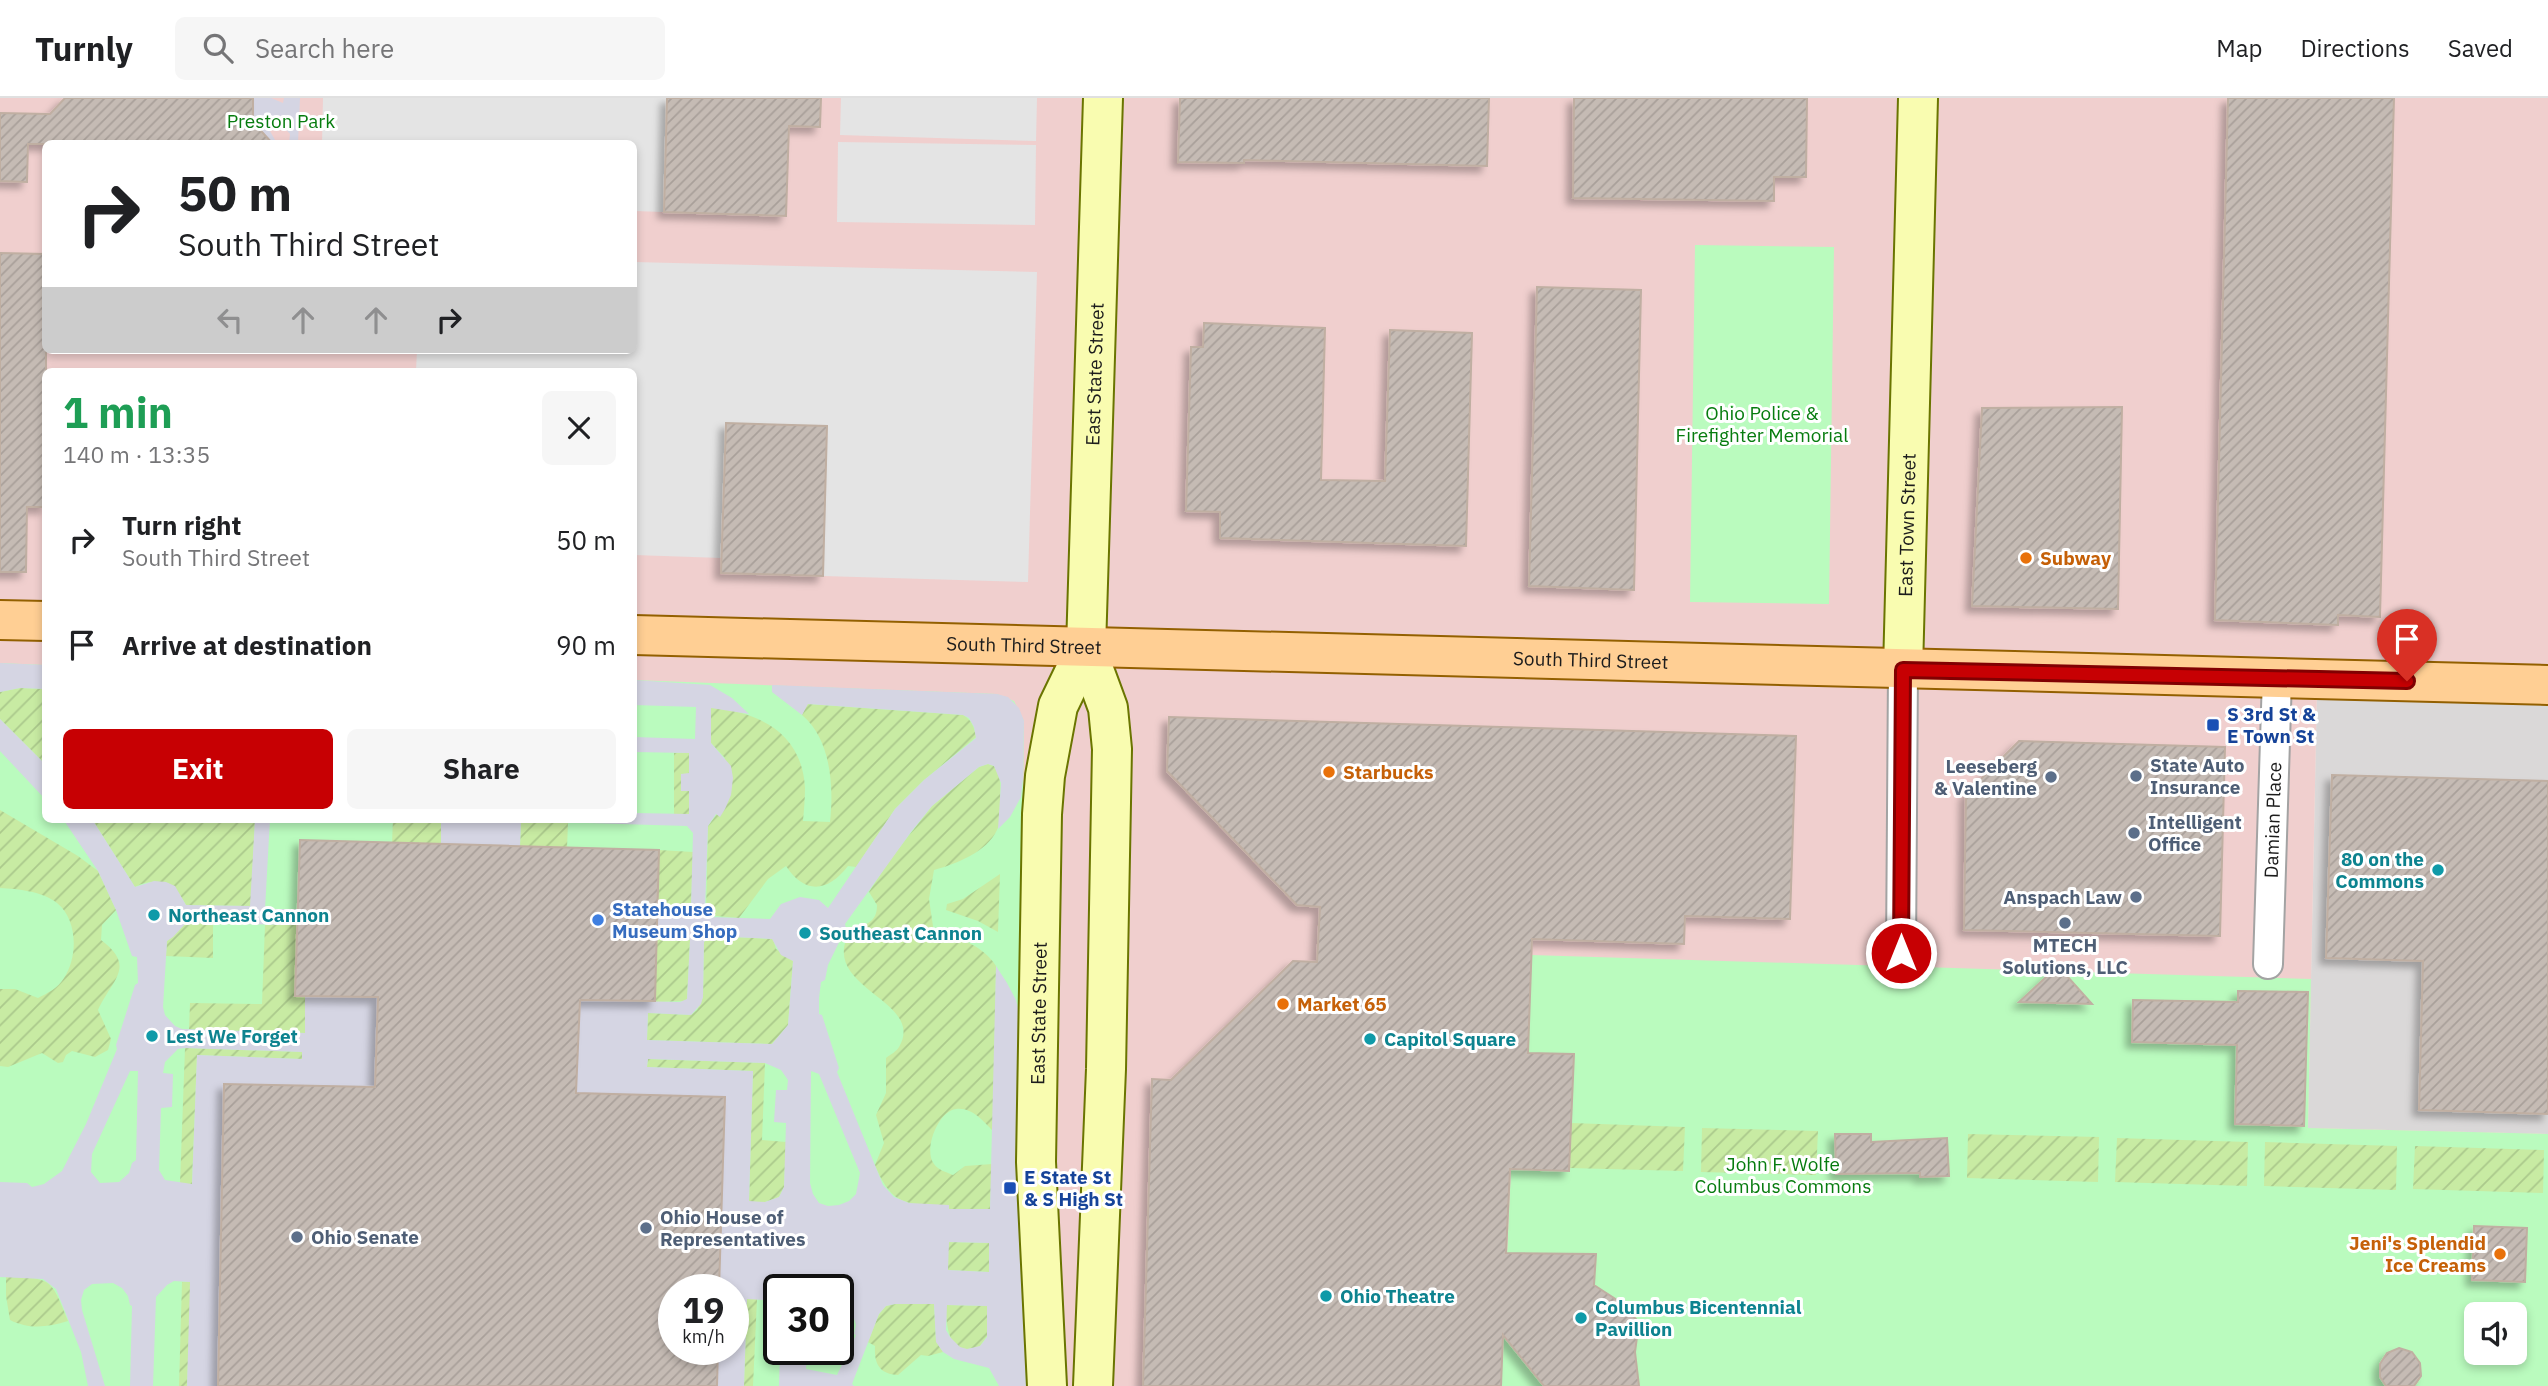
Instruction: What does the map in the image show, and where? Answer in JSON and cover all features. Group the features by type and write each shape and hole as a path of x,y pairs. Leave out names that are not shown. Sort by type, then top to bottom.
{"main road":[{"path":"0,620 42,621"},
{"name":"South Third Street","path":"637,635 2548,685"}],"street":[{"name":"East State Street","path":"1093,1386 1106,1069 1112,749 1108,708 1086,648 1103,98"},
{"name":"East Town Street","path":"1901,953 1903,670 1918,98"},
{"name":"East State Street","path":"1047,1386 1036,1162 1042,814 1045,776 1058,706 1086,648"},
{"name":"Damian Place","path":"2268,964 2277,677"}],"shaded area":[{"path":"0,98 2548,98 2548,694 2317,687 2308,1128 2548,1134 2548,1386 0,1386"},
{"name":"Preston Park","path":"254,98 271,98 283,103 284,98 300,98 298,140 289,140 290,134 280,123 270,131 275,140 260,140 261,130 253,122"},
{"path":"323,98 667,98 664,212 637,211 637,140 322,140"},
{"path":"841,98 1037,98 1036,141 840,135"},
{"path":"838,142 1036,145 1035,225 837,222"},
{"path":"637,262 1037,272 1028,582 823,576 827,426 726,423 722,558 637,555 637,368 416,368 417,354 637,354"},
{"path":"0,663 42,665 42,689 20,688 0,692"},
{"path":"637,680 710,685 732,698 749,714 711,708 711,743 731,766 733,778 731,795 725,809 720,817 716,814 708,826 705,909 706,915 710,917 770,919 781,904 800,897 819,900 828,908 895,809 924,780 976,738 969,718 963,715 808,704 802,715 772,692 772,685 997,694 1008,697 1019,708 1024,721 1023,778 1021,797 1010,817 998,829 1001,783 994,766 988,764 979,767 932,806 845,924 846,928 828,965 825,980 821,982 819,1014 822,1015 839,1068 837,1072 883,1185 894,1197 909,1203 949,1205 949,1209 990,1209 996,966 1007,983 1016,1000 1020,1016 1021,1230 1026,1386 999,1386 989,1368 954,1359 943,1352 936,1342 934,1304 895,1304 886,1306 879,1314 852,1384 854,1386 779,1386 780,1365 806,1365 806,1369 837,1375 842,1365 854,1365 854,1274 763,1274 763,1300 749,1299 749,1274 719,1274 725,1097 576,1093 580,1000 680,1002 687,999 690,940 683,935 657,935 657,913 683,914 691,907 693,833 687,826 587,823 637,823 637,813 689,814 689,791 681,791 681,774 689,773 689,753 637,752 637,737 695,739 696,707 637,705","holes":["710,936 772,939 781,955 793,961 788,1025 772,1044 647,1040 648,1013 691,1015 701,1004 704,942","648,1059 765,1063 781,1070 788,1080 787,1090 776,1090 774,1122 786,1123 784,1187 779,1197 765,1202 749,1201 753,1071 647,1067","811,1071 819,1074 860,1173 856,1194 839,1205 819,1203 810,1183","949,1242 989,1243 989,1272 948,1270","947,1305 987,1306 987,1337 980,1346 967,1349 960,1347 950,1337 946,1330"]},
{"path":"2317,687 2548,694 2548,1134 2308,1128"},
{"path":"0,719 42,761 42,796 0,751"},
{"path":"66,823 95,823 135,887 154,881 166,882 175,886 186,905 250,906 255,823 270,823 265,909 298,909 297,925 186,923 167,941 163,1007 165,1015 175,1026 182,1029 305,1033 305,996 378,997 375,1087 224,1084 218,1386 187,1386 190,1282 174,1281 156,1297 153,1386 130,1386 132,1306 128,1296 122,1288 113,1283 92,1284 84,1290 82,1310 105,1386 88,1386 81,1352 56,1289 43,1279 0,1277 0,1182 27,1183 32,1187 44,1184 62,1171 86,1124 117,1049 135,985 138,983 137,957 132,956 116,910 98,871","holes":["178,1049 302,1052 302,1059 197,1055 192,1184 165,1180 159,1170 161,1108 172,1107 173,1074 163,1073 165,1062","130,1071 138,1071 136,1160 129,1173 119,1182 100,1183 91,1172 92,1154"]},
{"path":"441,823 521,823 520,846 441,844"},
{"path":"718,1365 745,1365 744,1386 717,1386"}],"green space":[{"name":"Ohio Police & Firefighter Memorial","path":"1695,245 1834,247 1829,604 1690,602"},
{"path":"0,663 42,665 42,823 637,823 637,680 997,694 1014,701 1024,721 1019,1083 1026,1386 0,1386"},
{"path":"20,688 42,689 42,761 0,719 0,692"},
{"path":"807,704 963,715 972,724 976,737 924,780 895,809 856,867 848,866 833,881 817,887 801,882 786,866 768,879 739,918 706,915 708,826 717,814 725,758 711,743 711,707 761,720 787,739 802,769 805,788 803,821 830,822 831,779 825,750 812,725 802,715"},
{"path":"674,753 689,753 689,774 682,791 689,791 690,814 674,814"},
{"path":"988,764 994,766 1000,781 999,826 992,838 978,851 961,861 934,870 929,899 934,933 951,936 977,947 996,966 993,1131 972,1112 962,1109 949,1111 934,1132 930,1150 936,1166 953,1175 965,1166 992,1164 990,1209 949,1209 949,1206 922,1205 895,1196 881,1179 875,1165 884,1143 876,1115 886,1093 886,1058 899,1047 904,1031 898,1017 887,1004 858,980 847,966 844,950 851,930 870,922 875,916 877,905 869,892 889,861 932,806 979,767"},
{"path":"0,810 78,856 98,871 116,910 102,925 101,940 112,949 120,966 115,981 98,1010 111,1039 108,1050 95,1057 72,1051 66,1055 63,1062 58,1063 42,1053 8,1067 0,1066 0,989 15,989 38,998 52,990 62,982 69,969 74,939 69,919 57,903 37,893 0,888"},
{"path":"95,823 255,823 251,906 186,905 176,891 165,884 151,882 135,887"},
{"path":"393,823 441,823 441,844 392,843"},
{"path":"521,823 568,823 567,848 520,846"},
{"path":"659,850 693,852 691,907 686,914 657,913"},
{"path":"1000,874 998,932 978,921 946,910 947,904 963,899"},
{"path":"186,923 213,924 213,958 166,956 167,941"},
{"path":"297,924 295,995 305,996 305,1033 189,1029 190,1003 262,1004 265,925"},
{"path":"657,935 683,935 690,940 685,1001 655,1002"},
{"path":"710,936 773,939 776,949 793,961 788,1025 772,1044 647,1040 648,1013 691,1015 697,1010 703,997 704,942"},
{"name":"John F. Wolfe Columbus Commons","path":"1531,955 2311,979 2308,1128 2548,1134 2548,1386 1501,1386 1511,1169 1570,1170 1574,1055 1528,1053"},
{"path":"185,1048 302,1052 302,1059 197,1055 192,1184 180,1184"},
{"path":"648,1059 765,1063 762,1140 786,1142 784,1187 779,1197 765,1202 749,1202 753,1071 647,1067"},
{"path":"1571,1123 1685,1127 1683,1171 1569,1168"},
{"path":"1702,1128 1818,1131 1816,1175 1701,1172"},
{"path":"1968,1134 2099,1137 2098,1182 1967,1178"},
{"path":"2117,1138 2248,1142 2247,1186 2115,1182"},
{"path":"2265,1142 2397,1146 2396,1190 2264,1186"},
{"path":"2415,1146 2544,1150 2543,1193 2413,1189"},
{"path":"948,1242 990,1243 989,1272 947,1270"},
{"path":"6,1277 33,1278 48,1283 58,1296 68,1321 39,1327 10,1320"},
{"path":"182,1282 191,1282 187,1386 179,1386"},
{"path":"749,1298 757,1299 753,1386 744,1386 745,1365 749,1365"},
{"path":"934,1304 936,1341 943,1352 921,1355 898,1375 882,1370 876,1358 875,1346 868,1342 879,1314 886,1306"},
{"path":"946,1305 987,1306 987,1336 980,1346 969,1349 955,1344 948,1331"}],"building":[{"path":"65,98 253,98 253,122 269,140 42,140 42,144 28,144 27,182 0,181 0,113 50,114"},
{"path":"667,98 821,98 820,127 789,126 786,216 664,212"},
{"path":"1180,98 1489,98 1487,166 1244,160 1244,163 1178,162"},
{"path":"1574,98 1807,98 1806,177 1774,177 1774,201 1573,198"},
{"path":"2228,98 2394,98 2380,617 2338,615 2338,625 2215,620"},
{"path":"0,253 42,254 42,354 46,354 46,368 42,368 42,507 27,507 26,572 0,572"},
{"path":"1537,287 1641,290 1634,590 1529,586"},
{"path":"1204,323 1325,328 1321,480 1385,481 1390,330 1472,333 1466,546 1220,538 1220,512 1186,511 1191,347 1203,347"},
{"path":"2122,407 2118,609 1972,606 1982,408"},
{"path":"726,423 827,426 823,576 721,573"},
{"path":"1169,717 1796,736 1790,919 1685,916 1684,944 1532,939 1528,1053 1574,1054 1569,1171 1510,1169 1506,1253 1596,1254 1594,1285 1617,1300 1639,1322 1635,1352 1639,1386 1544,1386 1503,1335 1501,1386 1143,1386 1152,1079 1171,1080 1293,961 1317,962 1320,907 1297,905 1167,771"},
{"path":"2019,741 2225,747 2220,936 1964,930 1966,794"},
{"name":"80 on the Commons","path":"2332,775 2548,781 2548,1114 2419,1110 2423,961 2326,958"},
{"path":"300,840 659,850 655,1001 580,1000 576,1093 725,1097 719,1274 658,1274 658,1365 718,1365 717,1386 218,1386 224,1084 375,1087 378,997 295,996"},
{"path":"2058,966 2092,1004 2019,1002"},
{"path":"2238,991 2308,992 2304,1126 2235,1124 2237,1045 2132,1042 2133,1000 2238,1002"},
{"path":"1835,1134 1871,1134 1871,1142 1947,1138 1949,1176 1920,1177 1920,1173 1836,1174"},
{"name":"Jeni's Splendid Ice Creams","path":"2474,1226 2527,1228 2525,1282 2472,1280"},
{"path":"2399,1348 2412,1352 2420,1363 2421,1376 2414,1386 2386,1386 2380,1377 2380,1364 2387,1353"}],"place":[{"name":"Subway","path":"2026,558"},
{"name":"S 3rd St & E Town St","path":"2213,725"},
{"name":"Starbucks","path":"1329,772"},
{"name":"State Auto Insurance","path":"2136,776"},
{"name":"Leeseberg & Valentine","path":"2051,777"},
{"name":"Intelligent Office","path":"2134,833"},
{"name":"80 on the Commons","path":"2438,870"},
{"name":"Anspach Law","path":"2136,897"},
{"name":"Northeast Cannon","path":"154,915"},
{"name":"Statehouse Museum Shop","path":"598,920"},
{"name":"MTECH Solutions, LLC","path":"2065,923"},
{"name":"Southeast Cannon","path":"805,933"},
{"name":"Market 65","path":"1283,1004"},
{"name":"Lest We Forget","path":"152,1036"},
{"name":"Capitol Square","path":"1370,1039"},
{"name":"E State St & S High St","path":"1010,1188"},
{"name":"Ohio House of Representatives","path":"646,1228"},
{"name":"Ohio Senate","path":"297,1237"},
{"name":"Jeni's Splendid Ice Creams","path":"2500,1254"},
{"name":"Ohio Theatre","path":"1326,1296"},
{"name":"Columbus Bicentennial Pavillion","path":"1581,1318"}],"route":[{"path":"1901,953 1903,670 2407,681"}]}
